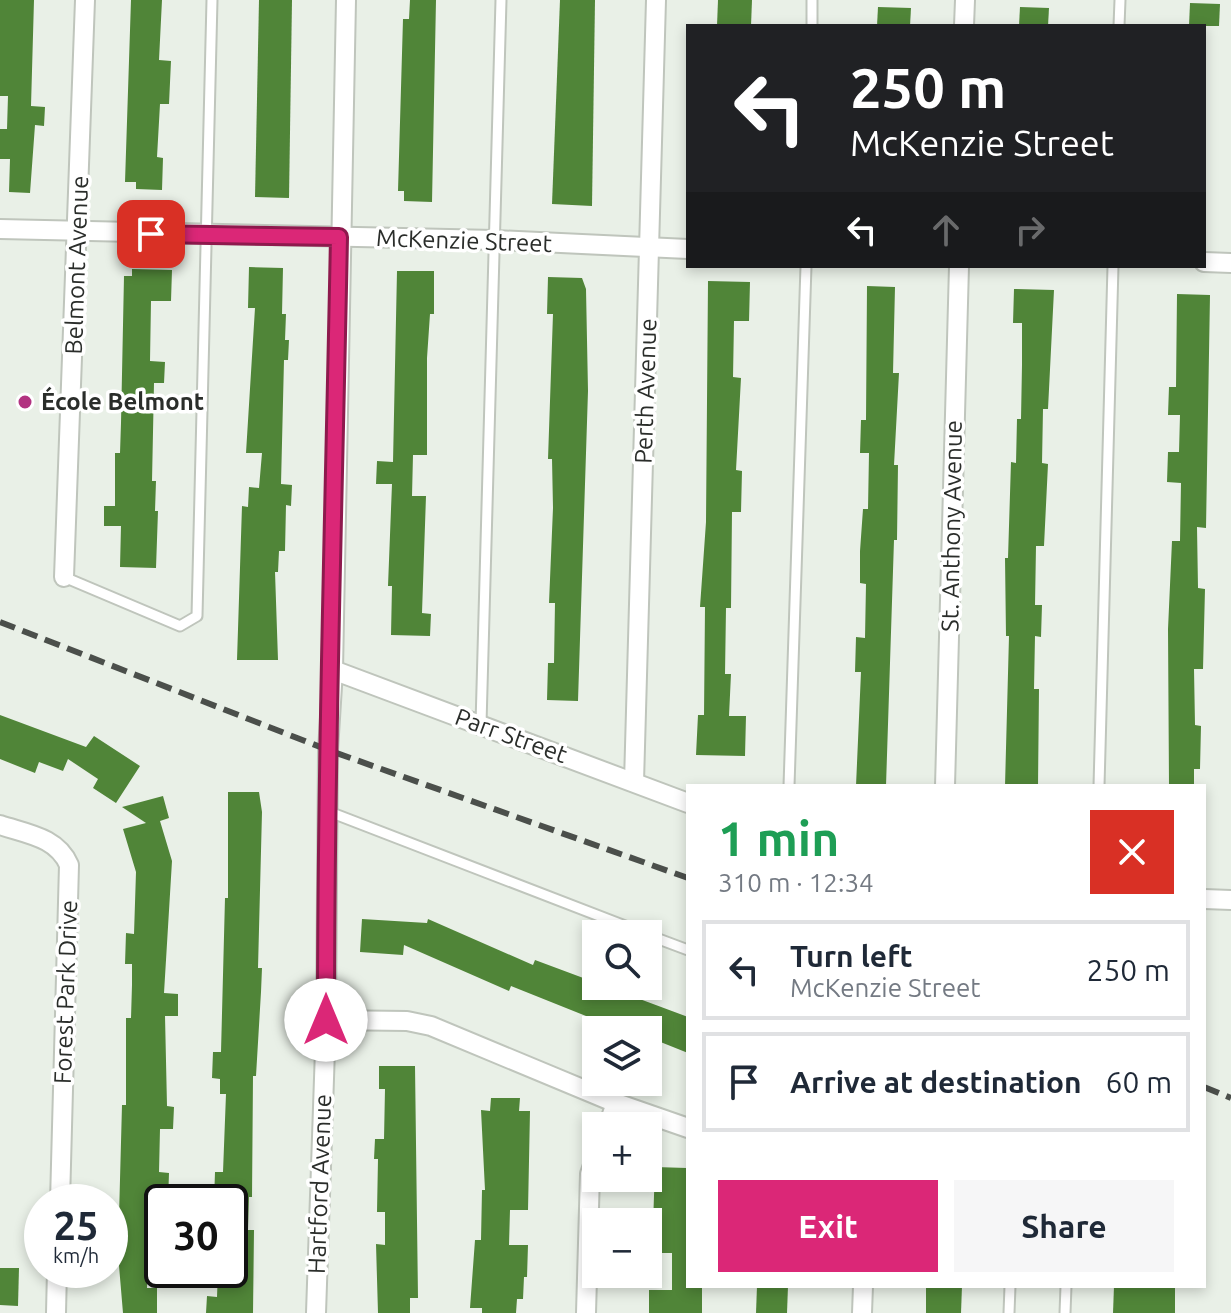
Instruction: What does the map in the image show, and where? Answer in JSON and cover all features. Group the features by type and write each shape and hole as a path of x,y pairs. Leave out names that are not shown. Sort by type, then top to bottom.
{"street":[{"name":"Belmont Avenue","path":"64,577 79,232 85,0"},
{"name":"Hartford Avenue","path":"316,1313 326,1020 327,811 333,670 339,237 346,0"},
{"name":"Perth Avenue","path":"634,782 656,0"},
{"path":"964,24 965,0"},
{"name":"McKenzie Street","path":"0,229 204,236 495,240 686,249"},
{"path":"1206,262 1231,263"},
{"name":"St. Anthony Avenue","path":"945,784 959,268"},
{"name":"Parr Street","path":"333,670 686,802"},
{"name":"Forest Park Drive","path":"0,825 50,842 63,851 69,865 60,1184"},
{"path":"1206,899 1231,900"},
{"path":"326,1020 407,1021 431,1026 616,1103 686,1127"},
{"path":"613,1112 616,1103"},
{"path":"586,1313 589,1192"},
{"path":"56,1313 57,1288"},
{"path":"862,1313 863,1288"}],"lane":[{"path":"64,577 180,626 197,616 212,0"},
{"path":"481,724 501,0"},
{"path":"812,0 812,24"},
{"path":"1119,24 1120,0"},
{"path":"789,784 806,268"},
{"path":"1099,784 1113,268"},
{"path":"327,811 611,920"},
{"path":"662,940 686,949"},
{"path":"1009,1313 1010,1288"},
{"path":"1065,1313 1066,1288"}],"building":[{"path":"0,0 34,0 31,106 45,107 44,126 35,125 30,193 9,192 10,159 0,159 0,129 7,129 8,96 0,96"},
{"path":"131,0 162,0 159,60 171,61 169,104 160,104 157,157 163,158 162,190 136,189 136,182 125,182"},
{"path":"259,0 292,0 289,198 255,197"},
{"path":"410,0 436,0 432,202 404,201 404,191 398,191 403,19 409,19"},
{"path":"560,0 595,0 592,206 552,204"},
{"path":"718,0 752,0 751,24 717,24"},
{"path":"1190,3 1220,4 1219,26 1189,24"},
{"path":"878,7 911,8 910,24 877,24"},
{"path":"1020,7 1049,8 1048,24 1019,24"},
{"path":"249,267 283,268 282,314 286,314 285,340 289,340 288,360 284,360 281,484 292,485 291,506 286,505 285,551 279,551 278,572 275,572 278,660 237,660 242,506 248,507 249,487 259,488 262,453 246,453 255,308 248,308"},
{"path":"132,269 172,270 171,301 151,301 150,361 165,362 164,383 154,383 152,481 156,481 155,511 158,511 156,568 120,567 121,526 104,526 104,506 115,506 115,453 120,453 124,276 132,276"},
{"path":"397,271 434,271 434,314 430,314 427,358 427,455 413,455 412,496 426,496 422,613 431,614 430,636 391,635 392,586 388,586 392,484 376,484 377,461 393,462"},
{"path":"548,277 582,278 586,289 588,391 578,701 547,700 548,663 554,663 555,603 549,603 553,508 552,459 548,459 553,314 547,314"},
{"path":"708,281 750,282 749,321 734,321 733,377 741,378 736,470 742,471 741,512 732,512 731,608 726,608 725,674 731,674 729,716 746,716 745,756 696,755 698,715 704,715 705,607 700,607 706,522"},
{"path":"867,286 895,287 893,373 899,373 894,465 898,465 897,540 894,540 886,784 856,784 861,672 855,672 856,637 865,638 866,584 860,583 860,551 863,509 868,509 869,453 860,453 861,420 866,420"},
{"path":"1014,289 1054,290 1048,409 1043,409 1042,463 1048,464 1044,546 1036,546 1035,605 1042,605 1041,637 1035,636 1034,689 1039,689 1038,784 1005,784 1009,636 1006,636 1005,558 1008,558 1011,462 1016,463 1017,419 1021,419 1022,365 1022,323 1013,323"},
{"path":"1177,294 1210,295 1206,528 1197,527 1198,588 1205,589 1203,669 1194,669 1195,725 1201,726 1200,769 1194,769 1194,784 1169,784 1168,629 1172,541 1180,541 1181,483 1167,482 1168,452 1179,452 1180,415 1168,415 1169,387 1176,387"},
{"path":"0,715 86,747 94,736 140,766 116,803 93,788 98,779 68,759 63,771 39,762 35,773 0,759"},
{"path":"228,792 259,792 262,812 258,968 262,968 256,1076 253,1076 252,1197 249,1197 248,1230 248,1184 215,1184 215,1172 223,1172 226,1094 220,1094 220,1079 212,1078 213,1052 221,1052 225,898 228,898"},
{"path":"163,796 169,818 160,821 172,861 164,993 178,994 178,1016 165,1016 167,1106 174,1107 173,1129 160,1129 159,1172 169,1173 169,1184 144,1184 144,1288 157,1288 157,1313 123,1313 121,1288 128,1288 128,1184 120,1184 122,1105 126,1105 126,1018 131,1018 132,985 132,964 125,964 126,933 134,934 136,872 123,829 146,823 122,807"},
{"path":"362,919 427,923 428,919 533,965 535,960 582,978 582,1000 642,1000 686,1016 686,1052 662,1043 662,1016 586,1016 511,986 509,991 404,945 403,955 360,952"},
{"path":"379,1066 415,1066 418,1298 410,1298 410,1313 378,1313 376,1244 385,1245 385,1212 377,1212 378,1159 374,1159 375,1139 384,1139 385,1089 379,1089"},
{"path":"491,1098 520,1098 519,1111 530,1111 528,1210 510,1210 509,1245 528,1245 527,1277 524,1277 523,1299 517,1299 516,1313 482,1313 482,1308 470,1308 475,1240 481,1240 482,1190 485,1190 481,1110 490,1111"},
{"path":"662,1167 686,1168 686,1288 702,1288 702,1313 649,1313 649,1290 672,1290 672,1253 662,1253 662,1208 654,1208 654,1192 662,1192"},
{"path":"248,1230 254,1230 253,1313 206,1313 207,1296 217,1297 217,1288 248,1288"},
{"path":"0,1268 19,1268 18,1306 0,1305"},
{"path":"757,1288 788,1288 787,1313 756,1313"},
{"path":"926,1288 962,1288 961,1313 926,1313"},
{"path":"1114,1288 1175,1288 1175,1313 1113,1313"}],"railway":[{"path":"0,622 328,750 686,877"},
{"path":"1206,1088 1231,1098"}],"place":[{"name":"École Belmont","path":"25,402"}],"route":[{"path":"151,234 339,237 333,670 327,781 326,1020"}]}
